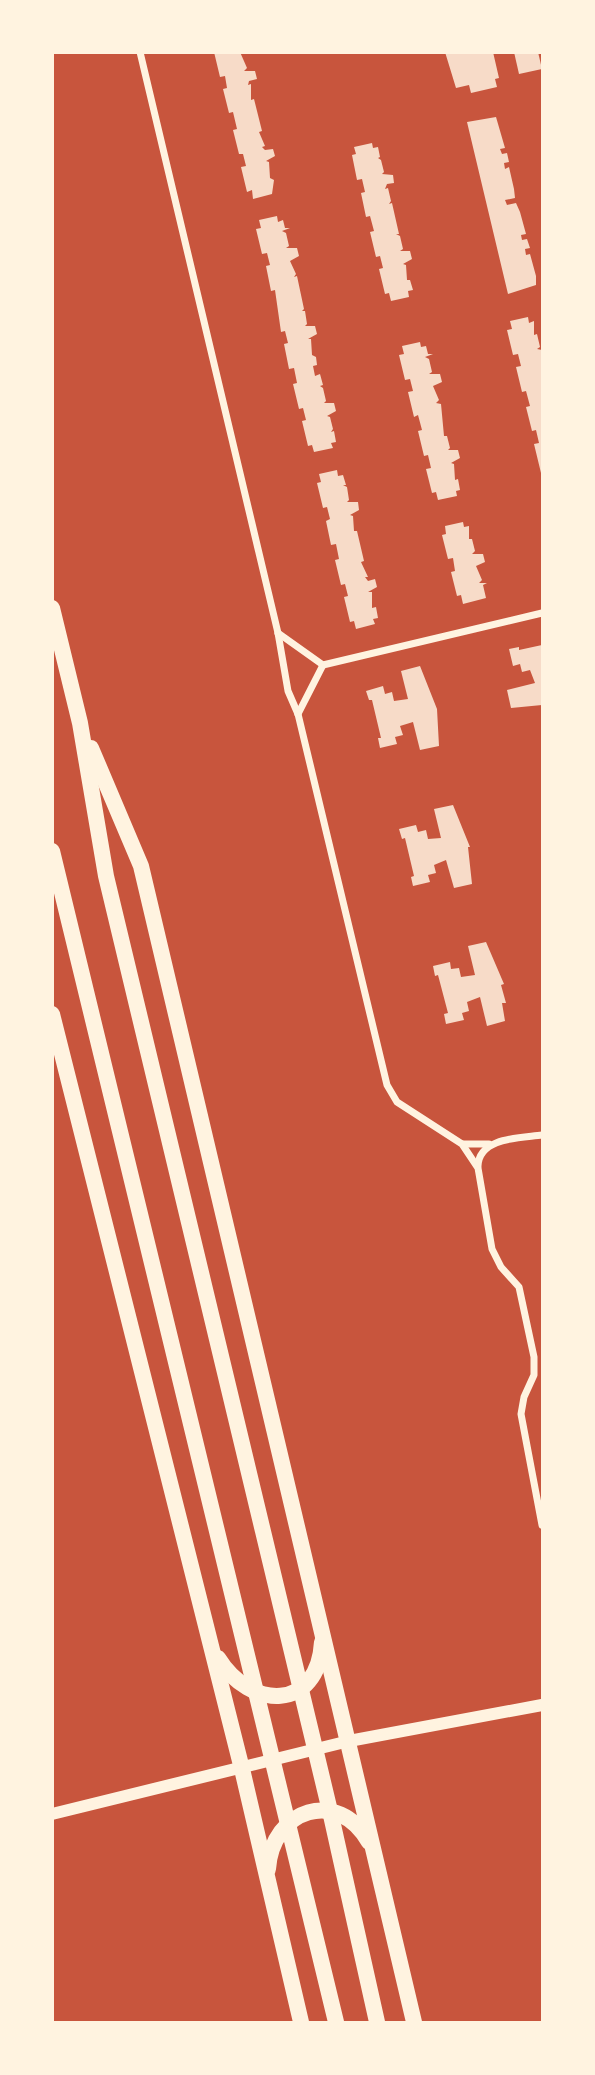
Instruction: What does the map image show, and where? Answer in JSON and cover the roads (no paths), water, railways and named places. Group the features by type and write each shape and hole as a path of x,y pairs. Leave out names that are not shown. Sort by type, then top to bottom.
{"main road":[{"path":"52,608 80,723 106,876 330,1811 377,2022"},
{"path":"80,723 141,866 414,2022"},
{"path":"52,851 336,2022"},
{"path":"52,1014 242,1769 302,2022"},
{"path":"211,1647 224,1669 248,1691 276,1697 291,1693 307,1683 316,1670 321,1655 322,1628"},
{"path":"268,1880 274,1840 285,1825 312,1811 341,1814 368,1838 375,1854"}],"street":[{"path":"139,52 278,633 288,691 298,714 387,1085 397,1102 462,1144 474,1146 542,1135"},
{"path":"298,714 323,666 542,613"},
{"path":"278,633 323,666"},
{"path":"500,1142 482,1151 478,1168 492,1248 500,1267 519,1287 534,1357 534,1376 524,1397 521,1414 542,1525"},
{"path":"462,1144 478,1168"},
{"path":"52,1814 349,1741 542,1704"}]}
